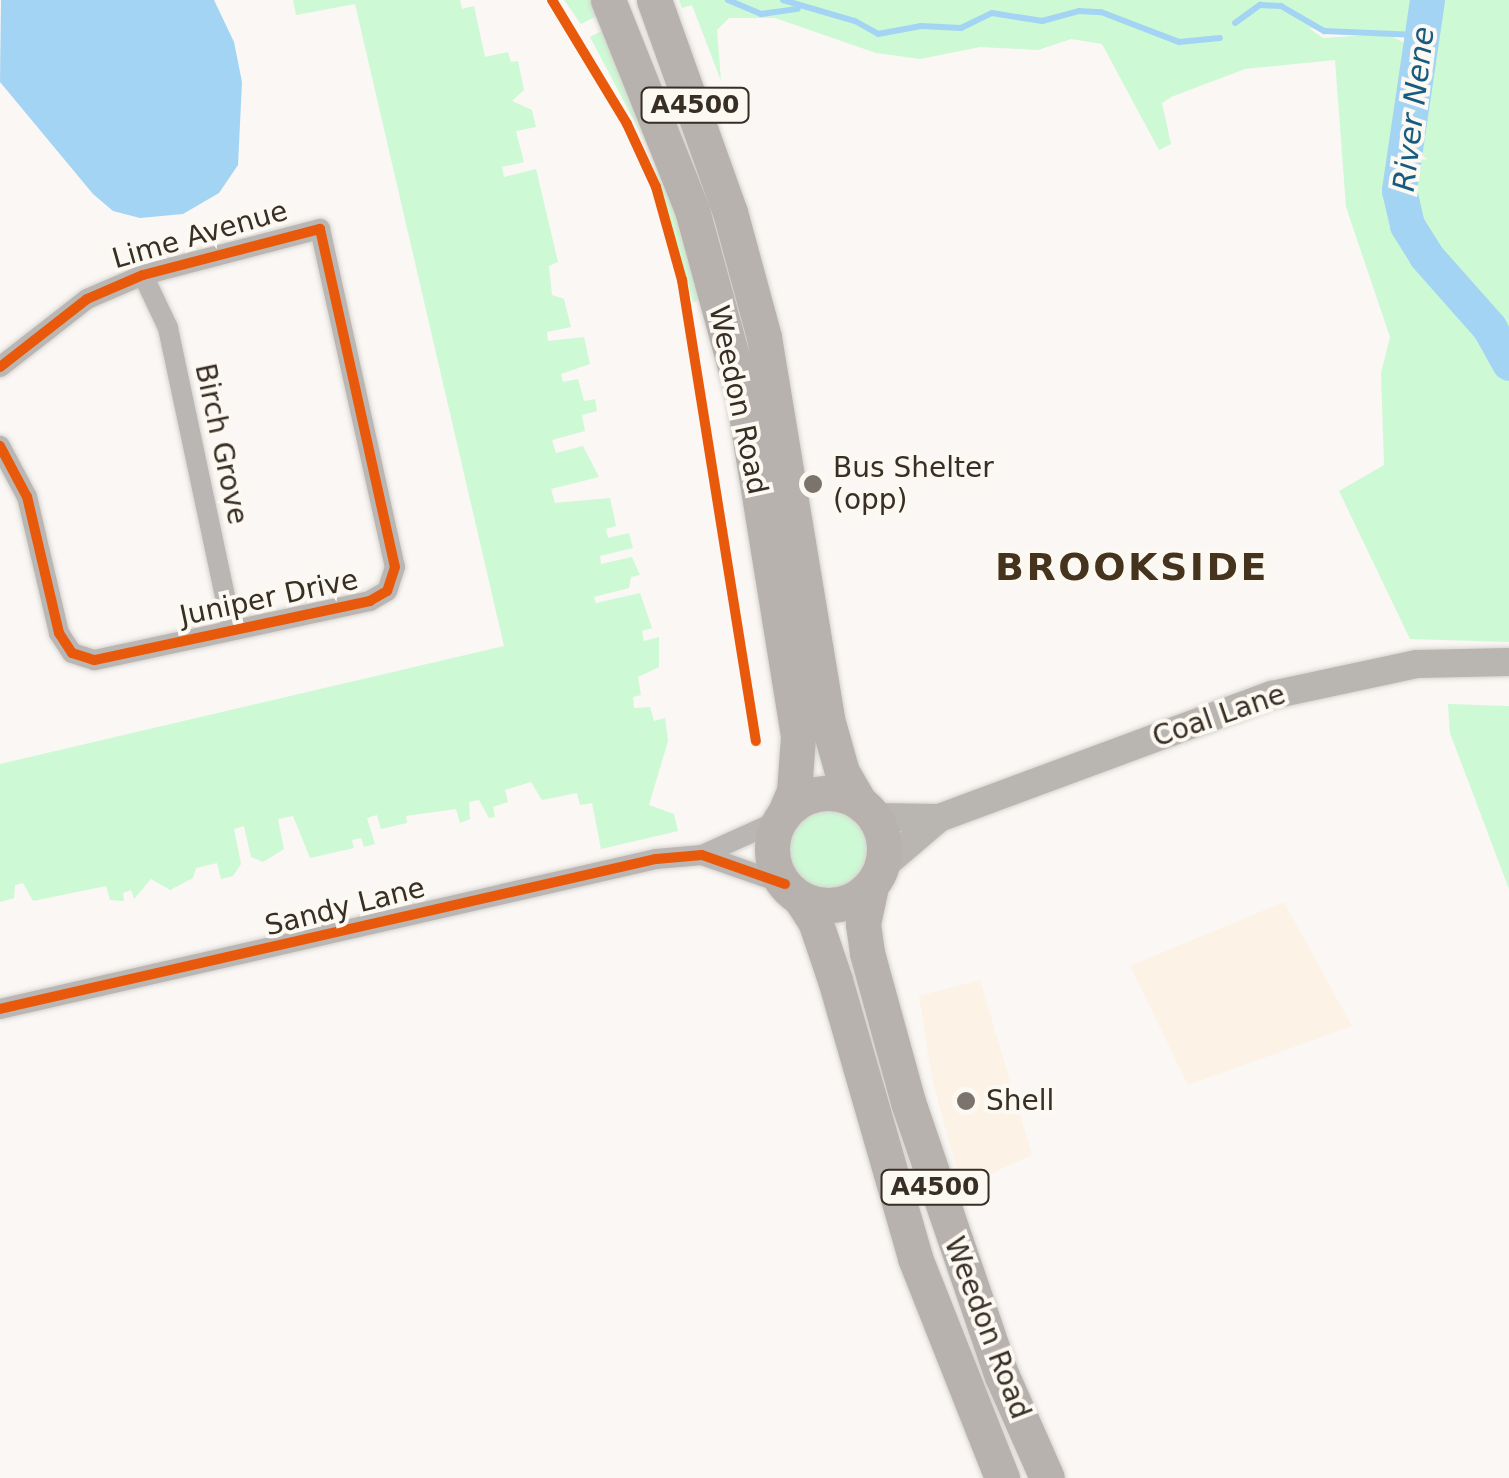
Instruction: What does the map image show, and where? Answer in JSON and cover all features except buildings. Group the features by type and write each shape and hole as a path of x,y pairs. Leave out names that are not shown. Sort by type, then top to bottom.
{"highway":[{"name":"Weedon Road","path":"608,0 692,210 743,396 798,738 794,791 782,817"},
{"name":"Weedon Road","path":"654,0 730,212 768,354 827,719 842,772 867,809"},
{"path":"814,794 867,809 884,840 876,876 838,905 792,891 772,848 782,817 814,794"},
{"name":"Weedon Road","path":"876,876 864,924 867,954 908,1102 1002,1376 1047,1478"},
{"name":"Weedon Road","path":"792,891 816,922 916,1258 1002,1478"}],"street":[{"name":"Lime Avenue","path":"0,367 88,299 143,275 320,229"},
{"name":"Juniper Drive","path":"0,446 27,496 59,633 72,653 94,660 370,601 387,591 395,566 320,229"},
{"name":"Birch Grove","path":"143,275 168,328 232,629"},
{"name":"Coal Lane","path":"876,876 939,818 1272,695 1417,664 1509,662"},
{"name":"Coal Lane","path":"867,809 939,818"},
{"path":"702,854 782,817"},
{"path":"702,854 792,891"},
{"name":"Sandy Lane","path":"0,1009 656,858 702,854"}],"shaded area":[{"path":"1284,902 1352,1026 1188,1085 1130,966"},
{"path":"980,980 1032,1155 961,1187 931,1074 919,996"}],"green space":[{"path":"293,0 460,0 462,9 474,6 485,57 508,52 511,62 518,61 524,90 512,101 532,110 536,127 516,131 524,162 502,167 504,177 536,169 558,262 549,266 552,295 564,299 571,327 547,332 548,341 584,337 590,364 561,374 563,382 578,379 584,401 595,399 597,411 582,415 585,431 552,440 556,453 583,446 599,477 551,489 555,503 610,498 616,526 606,529 608,538 629,533 633,548 600,556 601,564 632,557 640,575 631,577 629,588 594,597 596,603 640,593 652,628 642,631 644,641 659,637 659,667 638,677 641,695 633,697 634,708 650,707 654,721 665,718 668,741 649,805 674,814 678,831 601,849 592,803 580,805 577,793 542,800 531,782 505,790 508,802 493,807 495,817 489,818 479,800 469,802 470,819 460,823 456,809 406,816 407,823 381,829 377,815 367,818 375,844 364,847 361,838 352,840 354,848 310,858 293,816 278,819 284,849 263,862 251,857 244,826 234,829 241,864 233,876 221,879 217,863 196,868 193,878 170,890 151,879 134,899 131,890 123,893 124,901 110,900 106,886 33,901 23,883 15,885 14,898 0,902 0,764 504,646 355,4 296,15"},
{"path":"564,0 596,0 603,13 581,24"},
{"path":"679,0 1509,0 1509,363 1489,327 1407,225 1399,190 1418,36 1309,28 1323,38 1388,34 1406,44 1393,199 1404,233 1486,337 1509,381 1509,642 1410,639 1339,491 1384,465 1381,373 1390,337 1346,207 1335,60 1245,69 1171,97 1162,103 1171,144 1159,150 1102,44 1071,39 1038,50 980,47 920,59 876,53 775,18 729,18 717,30 721,81 692,5 682,8"},
{"path":"611,26 667,169 699,300 693,302 651,153 590,37"},
{"path":"1448,704 1509,706 1509,889 1450,733"},
{"path":"827,809 842,812 855,821 864,834 864,864 855,877 842,886 827,889 812,886 799,877 790,864 787,849 790,834 799,821 812,812"}],"water":[{"path":"1,0 214,0 234,42 242,82 238,165 219,193 183,214 140,218 113,211 93,194 0,82"}],"waterway":[{"path":"728,0 761,14 798,9"},
{"path":"783,0 855,21 878,34 921,26 961,28 992,13 1042,21 1079,11 1101,12 1179,42 1220,38"},
{"name":"River Nene","path":"1427,0 1399,190 1407,225 1426,256 1489,327 1509,363"},
{"path":"1235,23 1260,5 1281,6 1324,31 1418,35"}],"cycle path":[{"path":"552,0 627,124 656,187 682,280 756,741"},
{"path":"0,367 87,299 143,275 320,229 395,567 387,591 370,601 94,660 72,653 59,633 27,497 0,446"},
{"path":"0,1009 656,859 702,855 785,884"}],"place":[{"name":"Bus Shelter (opp)","path":"813,484"},
{"name":"Shell","path":"966,1101"}],"district":[{"name":"BROOKSIDE","path":"1132,568"}]}
